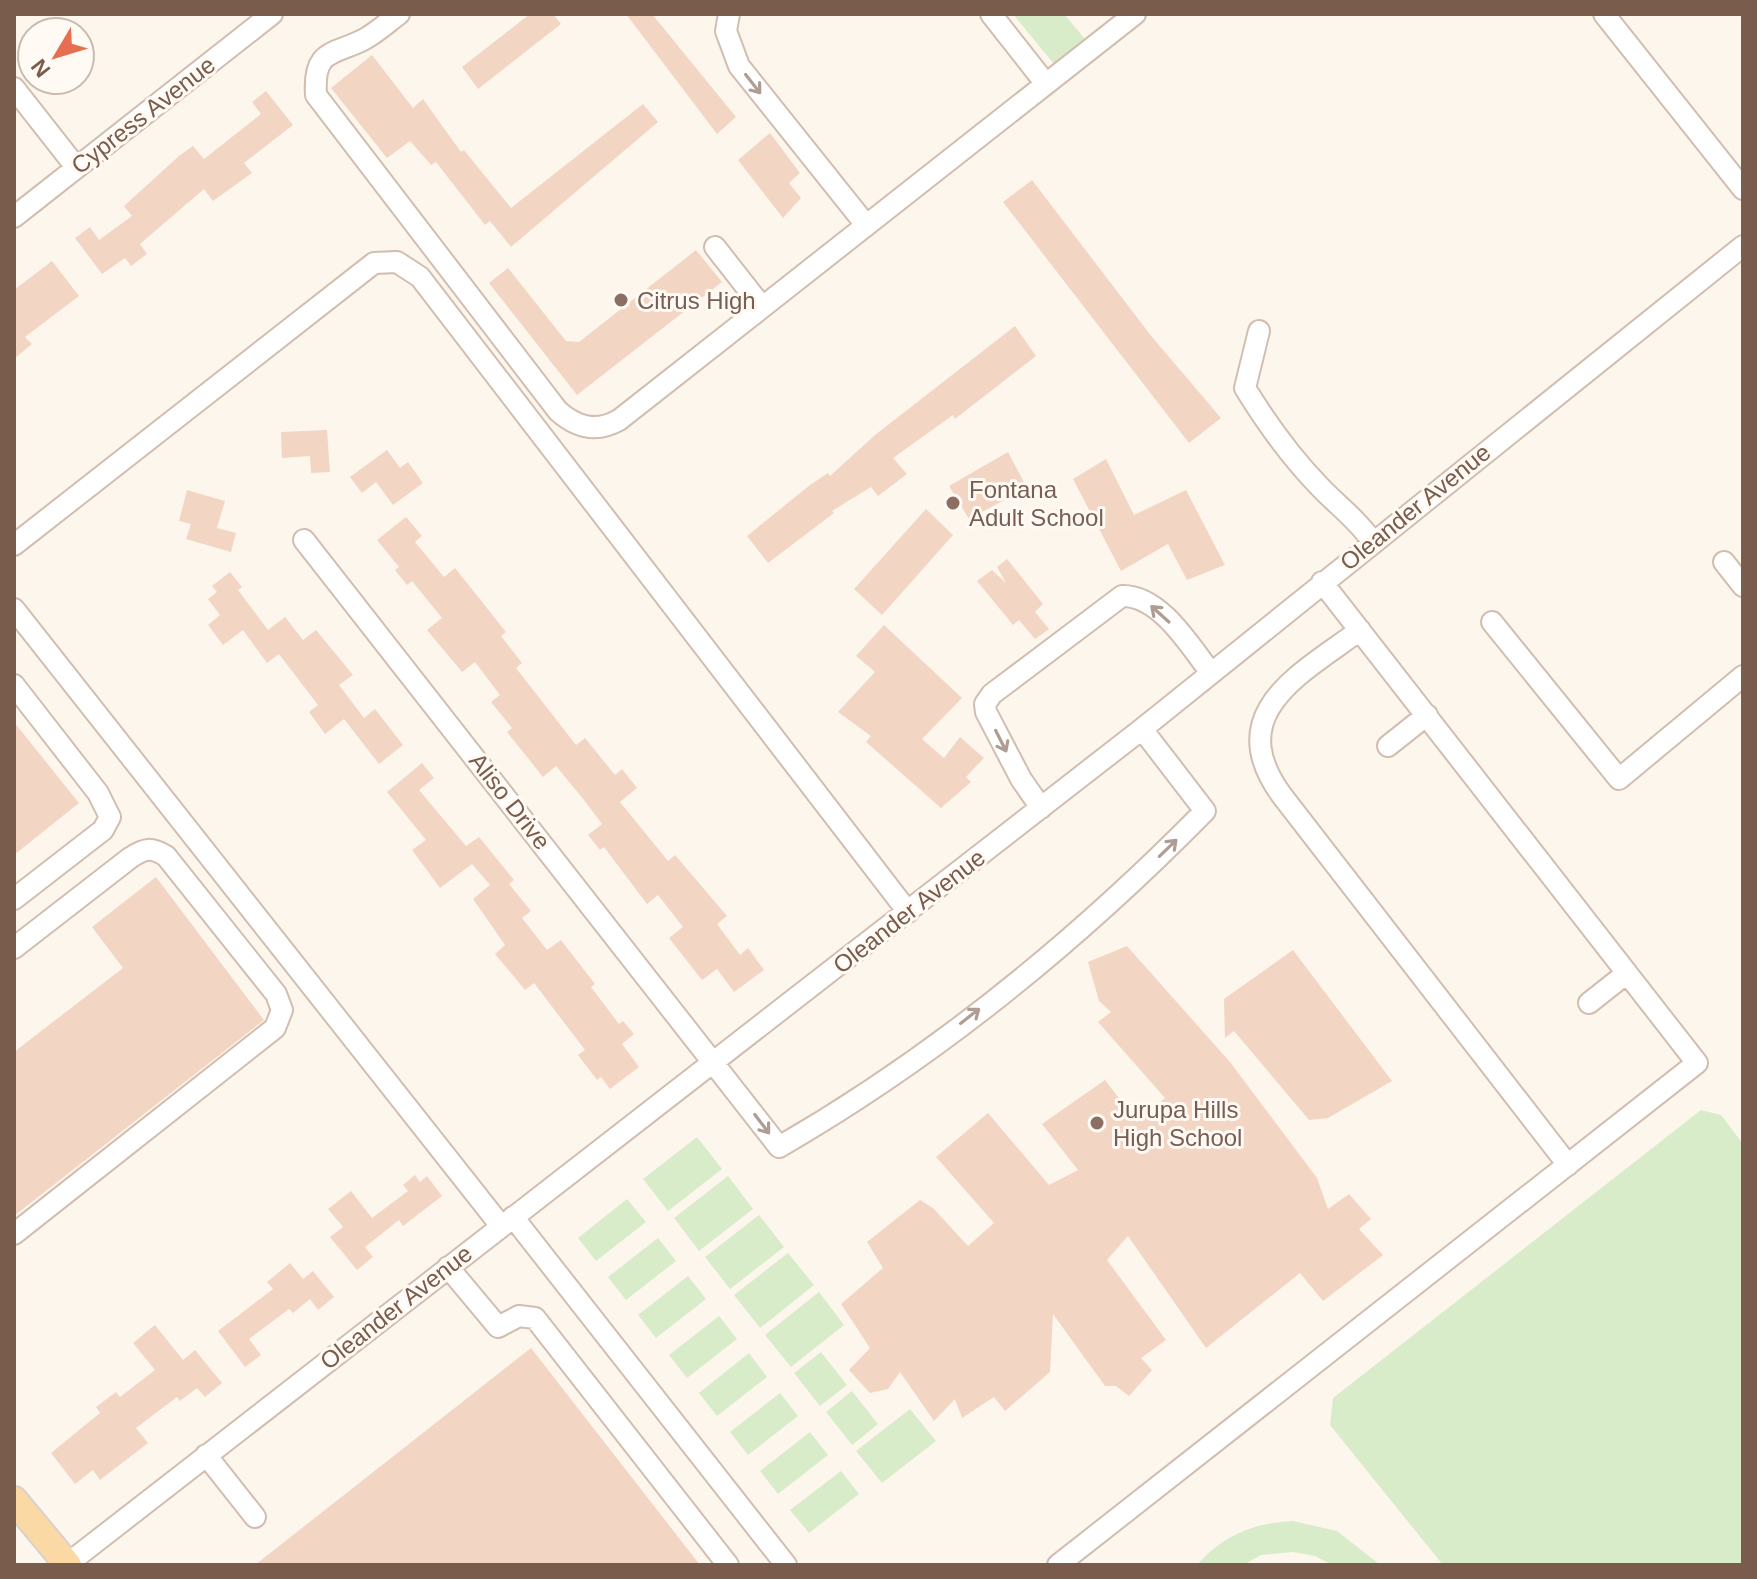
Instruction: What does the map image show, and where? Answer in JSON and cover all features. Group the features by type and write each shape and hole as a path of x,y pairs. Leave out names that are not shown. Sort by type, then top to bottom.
{"main road":[{"path":"14,1500 67,1565"}],"street":[{"name":"Cypress Avenue","path":"14,217 272,14"},
{"path":"399,14 361,41 338,48 327,56 319,67 316,95 566,418 589,428 610,425 1135,14"},
{"path":"729,14 729,45 739,66 866,225"},
{"path":"991,14 1046,84"},
{"path":"1604,14 1743,189"},
{"path":"14,88 76,167"},
{"name":"Oleander Avenue","path":"67,1565 1142,729 1372,541 1743,246"},
{"path":"715,247 762,307"},
{"path":"14,545 374,263 397,262 409,268 908,912"},
{"path":"1259,331 1245,388 1270,430 1322,489 1356,518 1372,541"},
{"name":"Aliso Drive","path":"304,540 779,1147 882,1080 1014,983 1121,892 1205,811 1142,729"},
{"path":"1724,562 1743,586"},
{"path":"1058,1565 1697,1063 1322,582"},
{"path":"1041,808 1021,779 986,712 985,704 992,694 1122,596 1139,598 1156,610 1179,632 1211,673"},
{"path":"14,609 786,1565"},
{"path":"1492,622 1619,779 1743,676"},
{"path":"1360,630 1273,697 1262,728 1265,766 1283,797 1568,1165"},
{"path":"14,685 98,793 110,817 103,830 14,899"},
{"path":"1388,746 1427,715"},
{"path":"14,948 130,858 143,849 154,849 176,869 276,994 282,1010 275,1028 14,1234"},
{"path":"1589,1003 1627,973"},
{"path":"448,1267 498,1327 519,1316 535,1318 728,1565"},
{"path":"206,1455 255,1517"}],"green space":[{"path":"1013,14 1064,14 1085,39 1054,64"},
{"path":"1701,1110 1721,1115 1743,1144 1743,1565 1443,1565 1330,1425 1333,1398"},
{"path":"697,1137 722,1169 668,1211 643,1179"},
{"path":"728,1176 753,1209 699,1251 674,1218"},
{"path":"627,1199 646,1222 596,1261 578,1238"},
{"path":"759,1215 784,1247 730,1289 705,1257"},
{"path":"658,1238 676,1261 626,1300 608,1277"},
{"path":"788,1253 814,1285 760,1328 734,1295"},
{"path":"688,1276 706,1299 656,1338 638,1315"},
{"path":"819,1292 844,1325 791,1367 765,1335"},
{"path":"719,1316 737,1339 687,1378 669,1355"},
{"path":"821,1352 847,1385 820,1406 794,1373"},
{"path":"749,1353 767,1377 717,1416 699,1393"},
{"path":"852,1391 878,1424 852,1445 826,1412"},
{"path":"780,1393 798,1416 748,1455 730,1432"},
{"path":"910,1409 936,1441 882,1483 856,1451"},
{"path":"810,1432 828,1455 778,1494 760,1471"},
{"path":"841,1471 859,1494 809,1533 790,1510"},
{"path":"1293,1521 1337,1531 1379,1564 1333,1565 1315,1556 1293,1552 1261,1555 1243,1565 1197,1565 1240,1532 1265,1524"}],"building":[{"path":"530,14 553,14 561,24 478,89 462,67"},
{"path":"626,14 652,14 736,117 717,134"},
{"path":"372,55 413,108 423,99 461,152 464,150 511,208 643,104 658,122 511,247 490,221 485,225 436,162 431,165 410,141 387,158 331,88"},
{"path":"266,91 293,125 244,163 252,173 213,201 204,189 140,244 147,254 131,266 125,258 102,274 75,238 90,227 99,240 132,216 124,206 179,156 193,146 204,159 261,114 252,102"},
{"path":"770,133 800,173 789,183 801,198 783,218 738,160"},
{"path":"1032,180 1152,337 1221,418 1189,443 1003,202"},
{"path":"696,250 722,282 577,395 489,283 508,268 566,341 579,342"},
{"path":"52,261 79,296 25,337 32,344 14,359 14,290"},
{"path":"1015,326 1036,356 955,419 953,415 893,458 907,474 878,496 871,487 832,511 834,513 768,563 747,536 810,485 828,473 830,476 875,435"},
{"path":"327,430 330,472 311,473 310,456 282,458 281,432"},
{"path":"387,450 400,468 408,462 423,483 393,505 376,482 362,493 350,477"},
{"path":"1008,452 1027,488 969,519 949,486"},
{"path":"1106,459 1134,515 1186,490 1225,565 1187,580 1168,544 1121,571 1073,479"},
{"path":"187,490 225,501 217,528 236,533 231,552 186,539 191,524 179,521"},
{"path":"926,509 953,535 882,615 854,589"},
{"path":"406,517 422,536 415,542 444,577 455,568 506,632 501,636 522,663 516,668 576,745 585,738 615,775 622,769 637,788 620,802 668,861 675,855 727,916 717,924 740,955 748,948 764,970 734,992 717,969 702,980 669,938 683,927 658,895 647,904 604,847 600,850 588,835 602,824 584,800 556,766 543,777 507,732 512,728 491,702 500,695 475,662 462,672 427,630 442,618 412,581 407,585 395,570 399,567 377,540"},
{"path":"1007,559 1043,604 1035,612 1049,629 1035,639 1019,620 1013,625 977,581 992,570 1006,583 997,567"},
{"path":"230,572 242,587 238,590 268,630 285,617 303,640 316,630 353,675 339,685 364,718 375,709 403,745 379,764 344,719 325,734 309,712 318,705 279,654 267,663 243,630 223,645 208,625 220,615 208,599 217,592 212,586"},
{"path":"884,625 962,698 922,739 944,758 960,737 984,758 966,777 971,782 941,808 866,742 871,736 838,712 875,672 856,656"},
{"path":"14,722 79,803 14,855"},
{"path":"422,763 434,778 419,790 466,846 479,837 514,880 509,884 531,911 522,918 547,950 561,940 595,984 591,987 619,1024 623,1021 634,1034 622,1044 639,1067 610,1089 601,1077 597,1080 578,1055 585,1050 534,983 525,990 495,954 505,945 473,899 490,885 472,864 440,888 412,850 426,840 387,792"},
{"path":"156,877 264,1020 14,1216 14,1052 123,968 92,927"},
{"path":"1127,946 1230,1062 1317,1178 1328,1209 1349,1194 1371,1219 1359,1229 1383,1255 1323,1301 1300,1273 1206,1348 1128,1236 1107,1260 1166,1340 1141,1358 1152,1370 1129,1396 1116,1386 1105,1386 1053,1314 1050,1372 1005,1411 994,1397 962,1418 955,1399 934,1421 900,1372 888,1389 870,1393 849,1370 870,1348 841,1304 883,1268 867,1242 920,1200 933,1208 968,1246 994,1223 936,1157 988,1113 1049,1185 1078,1170 1042,1124 1105,1080 1137,1122 1165,1098 1098,1022 1111,1012 1099,1001 1088,962"},
{"path":"1293,950 1392,1081 1328,1118 1309,1120 1234,1031 1225,1038 1224,999"},
{"path":"415,1175 420,1182 427,1176 442,1196 403,1226 399,1220 365,1247 373,1257 357,1270 330,1237 343,1227 328,1209 351,1191 372,1218 408,1191 403,1185"},
{"path":"290,1263 303,1279 313,1271 334,1297 318,1310 310,1299 293,1313 289,1309 249,1339 261,1355 245,1367 218,1331 273,1289 267,1282"},
{"path":"155,1325 183,1360 195,1350 222,1383 205,1397 197,1388 180,1401 177,1397 136,1428 148,1443 100,1480 93,1470 75,1484 51,1453 100,1413 96,1407 116,1392 120,1397 155,1370 133,1343"},
{"path":"531,1348 700,1565 255,1565"}],"place":[{"name":"Citrus High","path":"621,300"},
{"name":"Fontana Adult School","path":"953,503"},
{"name":"Jurupa Hills High School","path":"1097,1123"}]}
